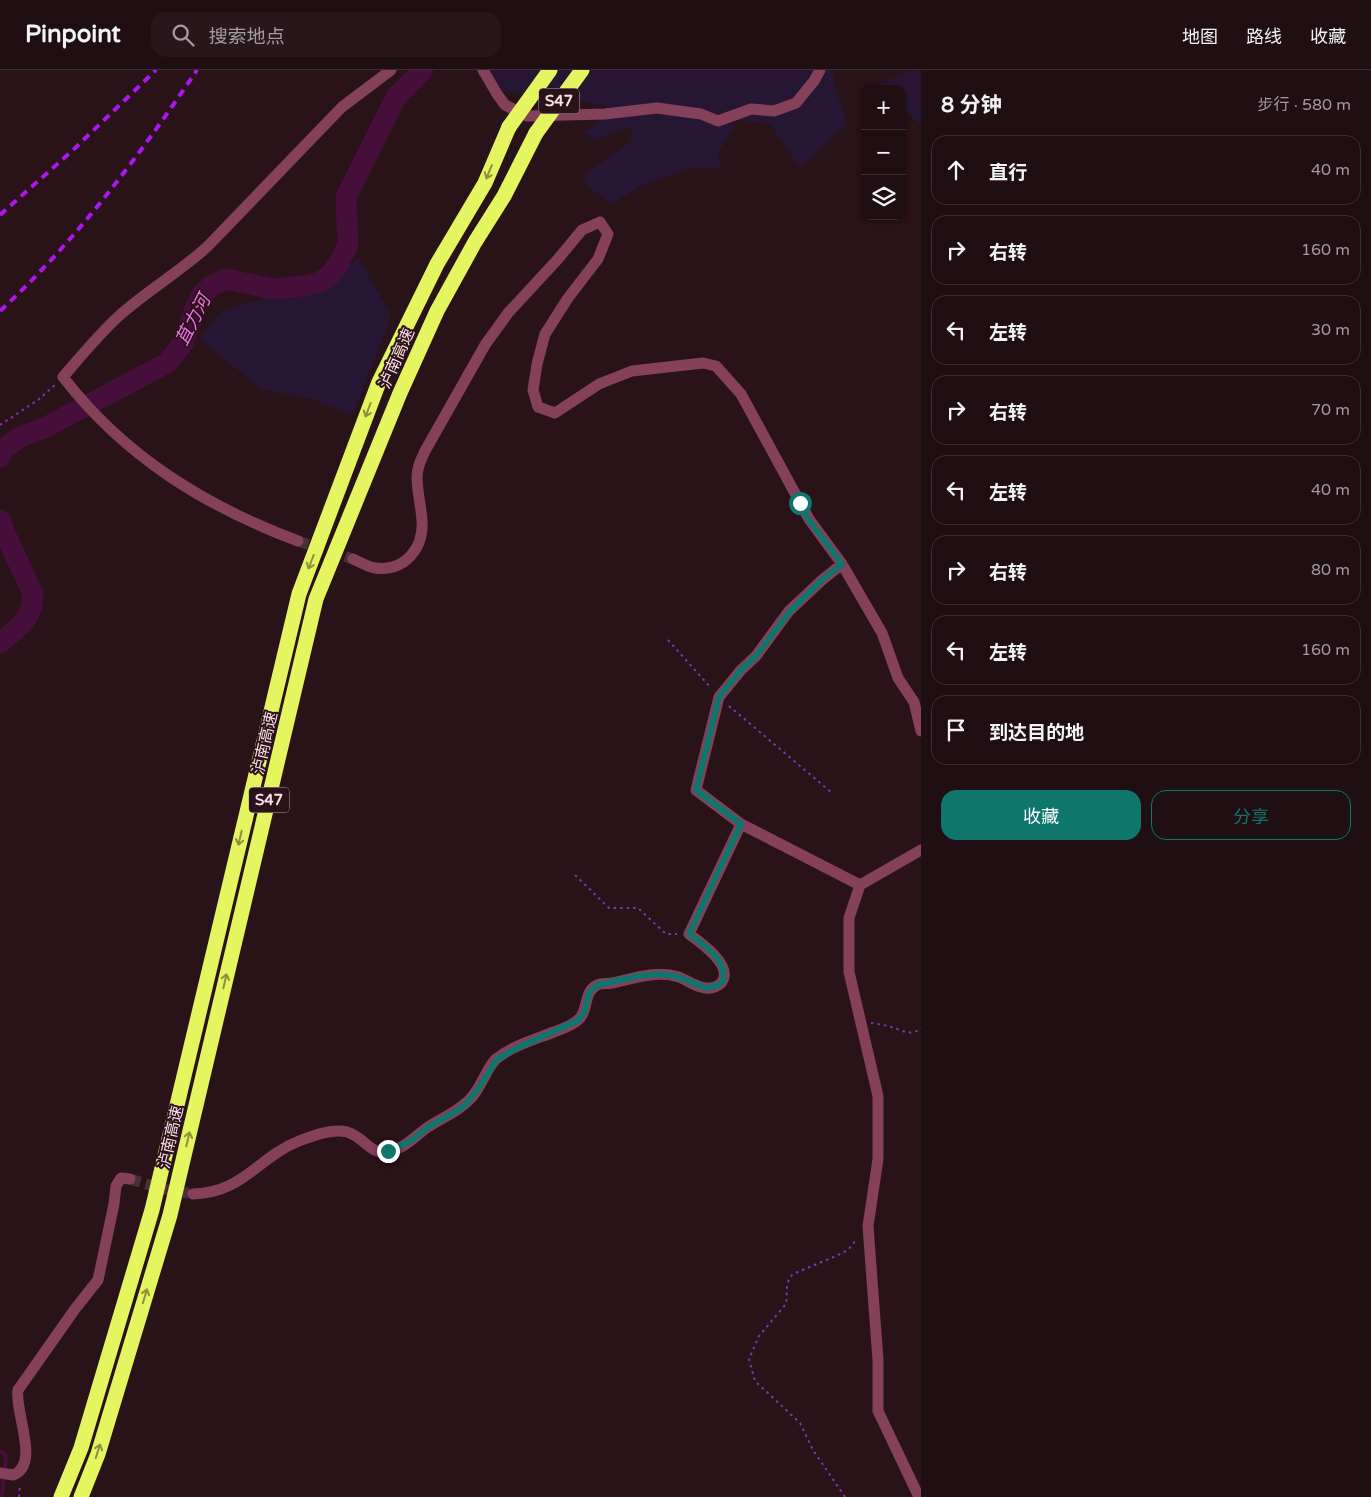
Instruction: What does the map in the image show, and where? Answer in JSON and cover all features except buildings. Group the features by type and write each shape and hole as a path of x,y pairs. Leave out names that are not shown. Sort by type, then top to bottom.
{"highway":[{"name":"泸南高速","path":"61,1497 82,1442 152,1210 299,594 379,382 437,264 485,183 508,128 550,70"},
{"name":"泸南高速","path":"81,1497 98,1454 170,1215 316,599 400,393 430,326 475,242 504,196 536,132 582,70"}],"street":[{"path":"298,541 245,519 193,492 146,461 107,427 75,393 63,377 121,314 190,262 208,246 342,107 391,70"},
{"path":"485,73 496,94 505,105 527,116 606,114 656,108 701,114 718,121 751,109 774,111 796,103 814,81 820,70"},
{"path":"353,559 375,568 391,567 404,562 413,555 421,537 422,522 417,478 418,464 425,451 485,345 508,313 582,230 600,222 608,234 598,258 568,298 545,334 537,364 533,390 538,407 555,413 599,384 632,370 703,363 716,366 741,394 808,519 842,564 882,633 898,678 914,702 921,731"},
{"path":"842,564 822,580 790,611 756,656 741,670 719,697 696,790 741,824 860,885"},
{"path":"193,1194 205,1194 233,1185 251,1174 286,1147 317,1135 341,1131 351,1134 370,1149 377,1151 388,1151 400,1147 466,1104 497,1059 577,1021 584,1013 589,993 597,985 639,976 661,974 678,977 706,988 717,986 723,981 724,975 721,964 709,950 689,934 741,824"},
{"path":"919,1497 878,1411 878,1360 868,1226 878,1159 878,1096 849,972 849,918 860,885 921,850"},
{"path":"4,1474 17,1474 21,1471 25,1460 25,1438 17,1402 18,1390 75,1309 98,1280 116,1186 119,1180 130,1179"}],"path":[{"path":"0,425 38,400 63,377"},
{"path":"668,640 719,697 832,793"},
{"path":"575,875 609,908 638,908 666,934 689,934"},
{"path":"860,1020 906,1032 916,1032 921,1028"},
{"path":"846,1497 814,1450 800,1423 755,1381 749,1358 758,1336 786,1304 786,1289 790,1277 848,1250 868,1226"}],"shaded area":[{"path":"475,70 835,70 833,77 846,124 800,168 770,124 738,120 718,154 721,168 690,168 640,186 612,204 584,183 586,173 631,142 632,127 594,140 583,133 618,109 579,101 495,91"},
{"path":"921,70 921,125 906,112 906,85 877,85 904,73"},
{"path":"358,257 390,313 386,331 352,415 312,399 261,389 199,339 221,311 288,291 319,287 338,278"}],"waterway":[{"name":"苴力河","path":"0,457 3,450 18,438 46,427 167,363 183,343 202,294 213,285 226,279 273,289 317,283 329,276 338,265 348,245 346,197 396,97 423,70"},
{"name":"苴力河","path":"0,520 33,594 27,617 0,643"},
{"path":"0,1451 6,1456 2,1497"}],"tunnel":[{"path":"298,541 353,559"},
{"path":"130,1179 163,1189 193,1194"}],"railway":[{"path":"0,215 73,150 156,70"},
{"path":"0,311 55,255 106,196 153,134 197,70"}],"route":[{"path":"388,1151 409,1142 428,1127 466,1104 497,1059 577,1021 584,1013 589,993 597,985 611,984 639,976 661,974 678,977 706,988 717,986 723,981 724,970 721,964 700,942 689,934 741,824 696,790 719,697 741,670 756,656 790,611 822,580 842,564 808,519 800,503"}]}
